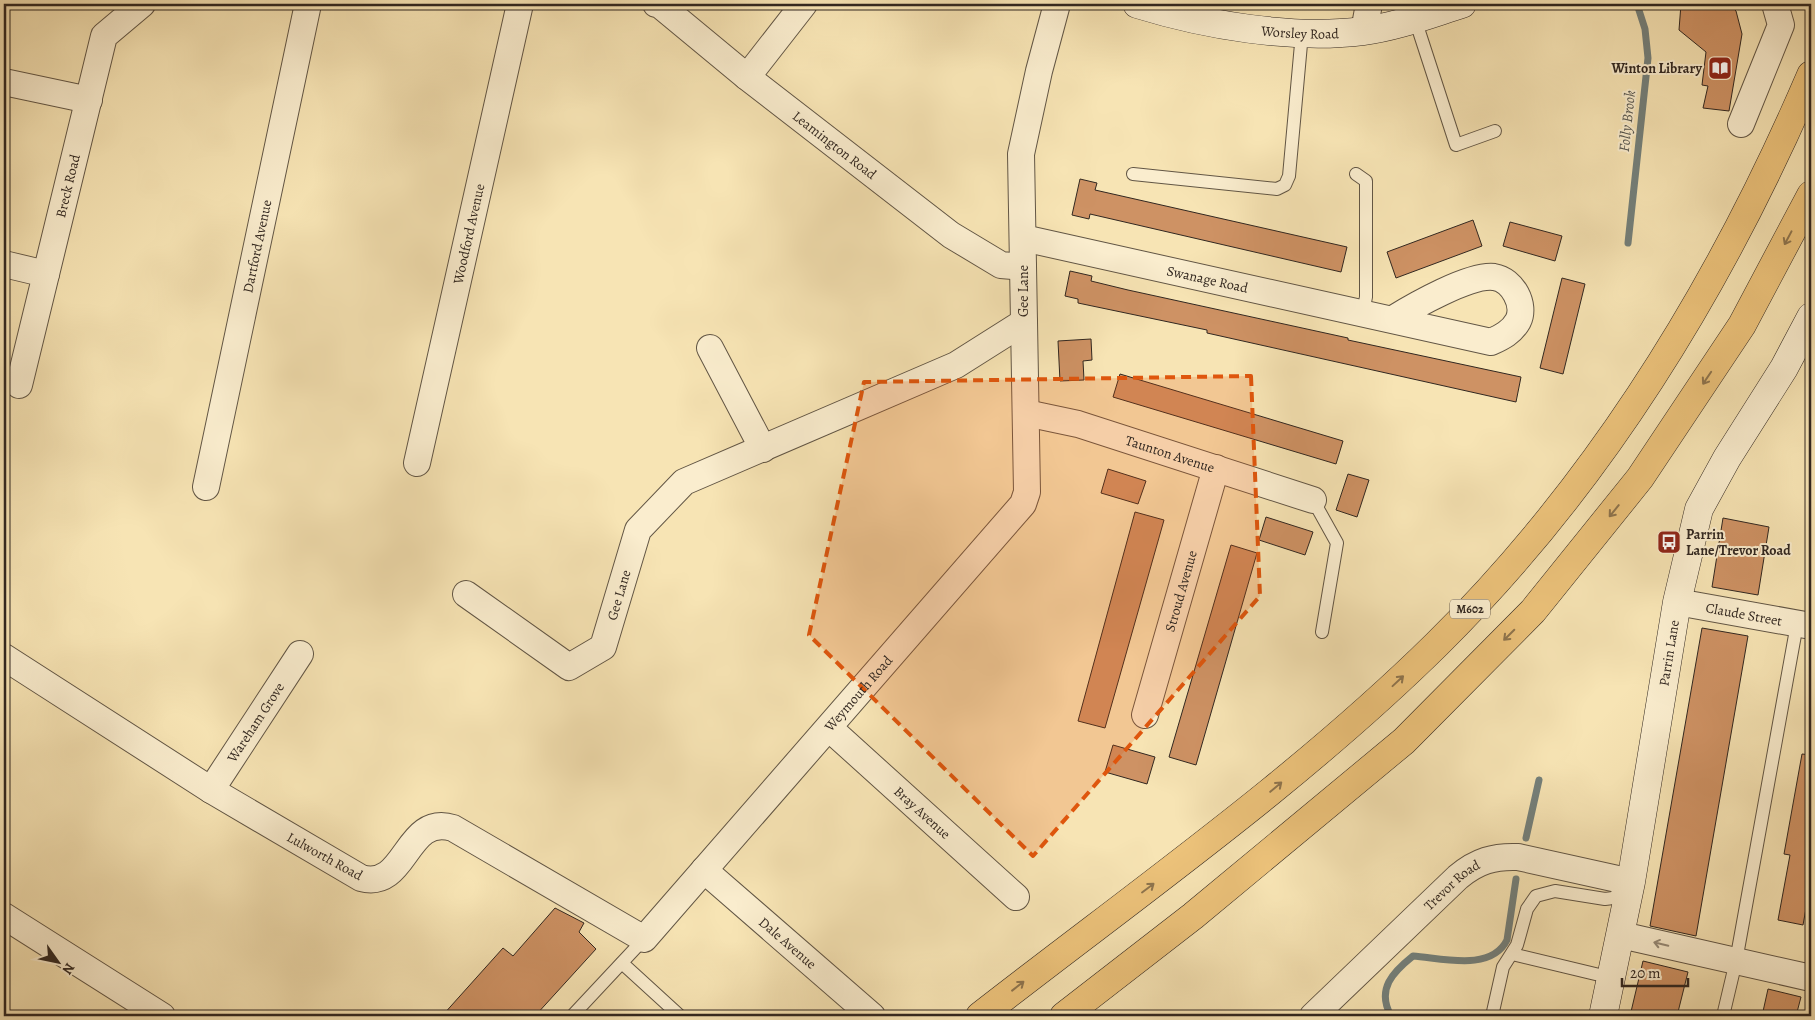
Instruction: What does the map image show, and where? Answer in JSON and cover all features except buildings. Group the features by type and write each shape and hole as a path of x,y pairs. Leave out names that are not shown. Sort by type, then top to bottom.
{"highway":[{"name":"M602","path":"980,1016 1279,784 1374,704 1439,642 1501,576 1562,504 1609,442 1657,371 1700,300 1745,218 1785,136 1811,75"},
{"path":"1064,1016 1194,916 1404,741 1533,611 1640,478 1742,325 1811,195"}],"main road":[{"name":"Worsley Road","path":"1137,4 1248,30 1302,33 1364,31 1415,19 1462,4"},
{"name":"Parrin Lane","path":"1603,1016 1631,882 1677,602 1699,509 1727,458 1784,368 1811,317"}],"street":[{"name":"Breck Road","path":"19,385 104,36 142,4"},
{"name":"Dartford Avenue","path":"206,487 308,4"},
{"name":"Woodford Avenue","path":"417,463 520,4"},
{"name":"Leamington Road","path":"656,4 660,5 747,77 952,235 1001,265 1023,267"},
{"path":"747,77 804,4"},
{"name":"Gee Lane","path":"466,594 569,667 603,648 638,530 684,482 956,365 1024,322 1022,154 1039,70 1057,4"},
{"path":"1364,31 1369,4"},
{"path":"1741,124 1781,25 1775,4"},
{"path":"4,82 88,100"},
{"name":"Swanage Road","path":"1023,238 1393,319"},
{"path":"4,264 46,274"},
{"name":"Weymouth Road","path":"644,939 1023,504 1027,492 1024,322"},
{"path":"710,348 763,449"},
{"name":"Taunton Avenue","path":"1026,413 1078,424 1313,500"},
{"name":"Stroud Avenue","path":"1145,714 1216,468"},
{"name":"Claude Street","path":"1677,602 1804,625"},
{"name":"Wareham Grove","path":"212,790 300,654"},
{"name":"Lulworth Road","path":"4,657 212,790 368,880 384,878 392,872 415,840 428,828 437,826 453,828 644,939"},
{"name":"Bray Avenue","path":"829,728 1016,897"},
{"name":"Trevor Road","path":"1313,1016 1458,877 1477,864 1503,856 1518,857 1631,882"},
{"name":"Dale Avenue","path":"704,870 872,1016"},
{"path":"4,916 162,1016"},
{"path":"1621,935 1811,978"}],"lane":[{"path":"1415,19 1456,145 1495,131"},
{"path":"1133,174 1277,189 1285,185 1289,176 1302,33"},
{"path":"1356,174 1366,181 1366,297 1363,312"},
{"path":"1313,500 1337,543 1322,632"},
{"path":"1723,1016 1736,961 1804,625"},
{"path":"1492,1016 1502,967 1517,945 1527,909 1536,896 1556,891 1605,899 1613,898 1631,882"},
{"name":"Weymouth Road","path":"572,1016 644,939"},
{"path":"1512,954 1612,978"},
{"path":"622,963 680,1016"}],"highlighted area":[{"path":"1251,376 1260,596 1033,856 809,635 864,382"}],"waterway":[{"name":"Folly Brook","path":"1628,243 1648,58 1645,29 1637,4"},
{"name":"Folly Brook","path":"1526,838 1539,780"},
{"name":"Folly Brook","path":"1391,1016 1385,997 1386,989 1393,975 1413,956 1465,961 1478,960 1500,950 1507,940 1516,879"}],"place":[{"name":"Winton Library","path":"1720,68"},
{"name":"Parrin Lane/Trevor Road","path":"1669,542"}]}
